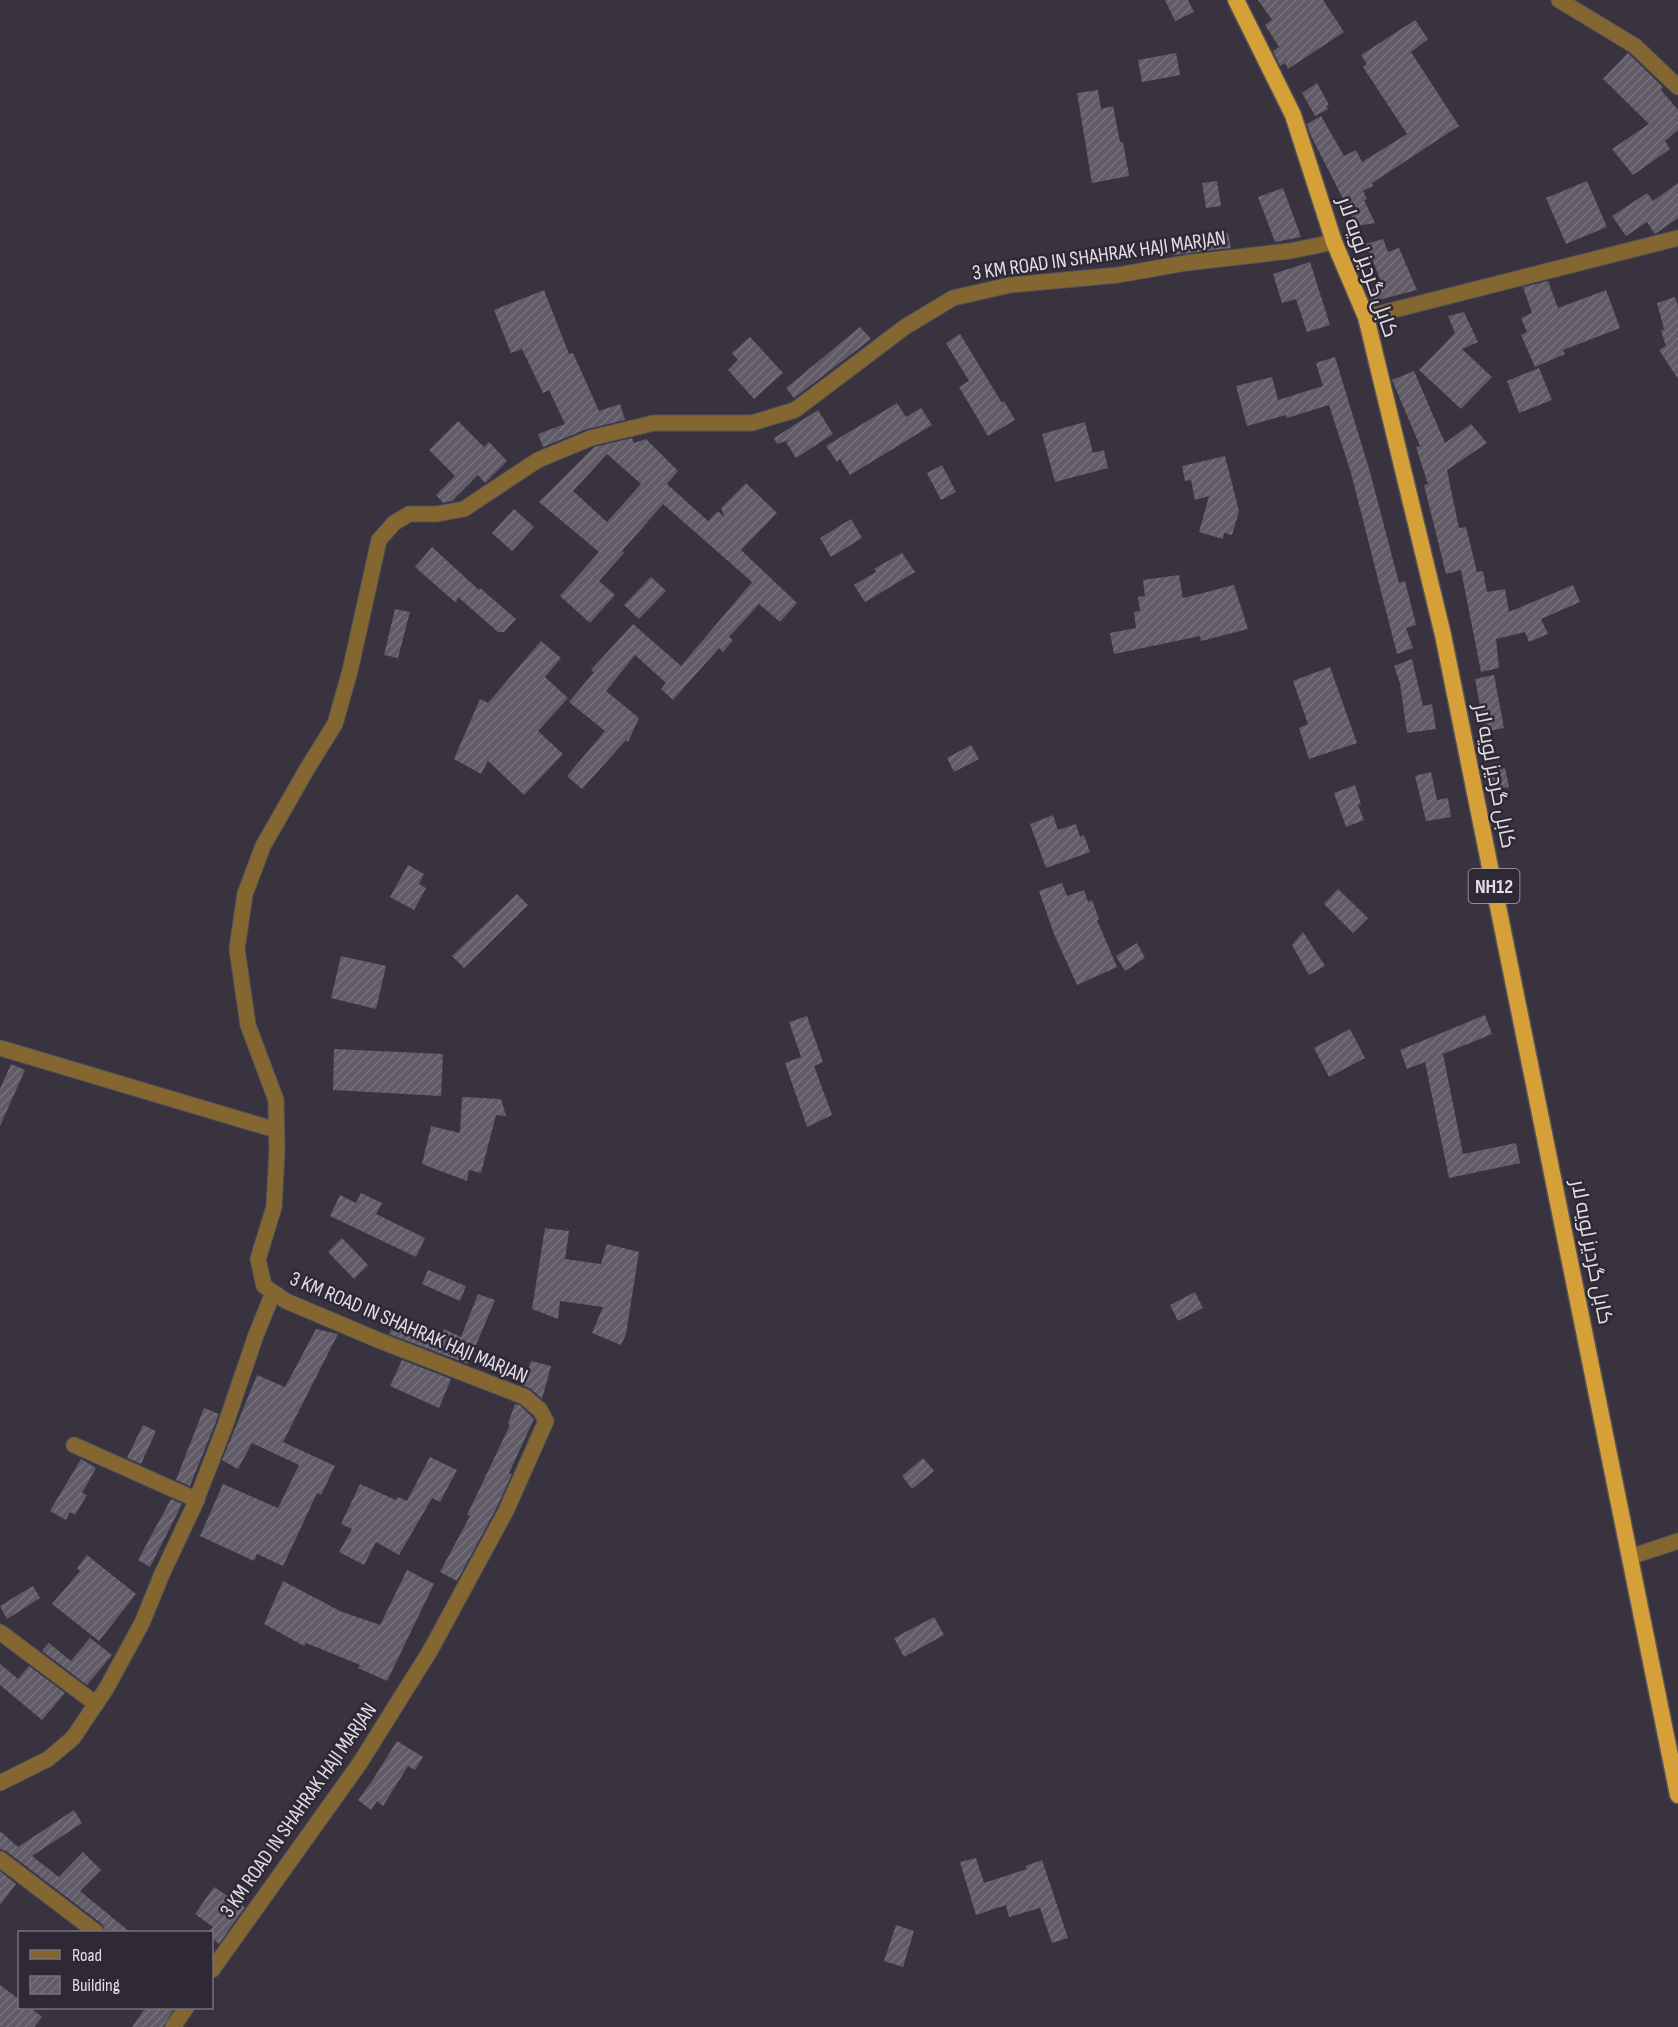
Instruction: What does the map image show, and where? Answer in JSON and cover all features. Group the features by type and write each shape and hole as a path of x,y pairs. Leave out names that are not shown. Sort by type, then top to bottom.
{"highway":[{"name":"کابل گردیز لویه لار","path":"1236,0 1293,115 1334,242 1366,317 1443,635 1678,1795"}],"street":[{"path":"1559,0 1635,46 1678,87"},
{"path":"1366,317 1678,238"},
{"name":"3 KM ROAD IN SHAHRAK HAJI MARJAN","path":"213,1969 360,1763 430,1652 506,1511 546,1421 540,1410 525,1397 378,1340 286,1301 264,1286 258,1259 274,1208 276,1100 248,1025 237,949 245,894 263,846 335,724 379,540 394,523 409,514 437,514 464,509 538,460 591,438 654,423 752,423 795,410 905,327 953,298 1010,285 1118,275 1186,263 1290,251 1334,242"},
{"path":"0,1048 276,1130"},
{"path":"0,1783 48,1759 73,1738 96,1704 142,1623 197,1500 273,1293"},
{"path":"74,1445 197,1500"},
{"path":"1630,1557 1678,1540"},
{"path":"0,1632 96,1704"},
{"path":"0,1859 95,1931"},
{"path":"173,2027 185,2009"}],"building":[{"path":"1165,0 1188,0 1194,12 1175,21"},
{"path":"1258,0 1323,0 1344,32 1288,69 1285,63 1280,66 1273,51 1279,47 1265,25 1272,20"},
{"path":"1415,20 1428,39 1411,52 1459,126 1363,191 1367,199 1364,200 1375,223 1357,226 1307,124 1321,116 1344,156 1356,150 1362,162 1407,134 1363,67 1367,64 1361,55"},
{"path":"1176,53 1180,75 1142,82 1138,60"},
{"path":"1628,53 1663,87 1661,90 1678,110 1678,130 1665,141 1670,149 1633,175 1612,149 1649,124 1603,79"},
{"path":"1317,83 1329,105 1326,106 1328,109 1315,116 1302,93"},
{"path":"1098,90 1101,109 1113,106 1129,176 1092,183 1077,93"},
{"path":"1217,181 1221,206 1206,208 1202,183"},
{"path":"1587,181 1607,227 1566,244 1546,198"},
{"path":"1678,183 1678,218 1655,234 1647,222 1626,236 1612,216 1647,193 1653,201"},
{"path":"1283,188 1301,237 1275,242 1258,197"},
{"path":"1228,233 1231,248 1173,255 1171,243"},
{"path":"1383,239 1388,252 1399,248 1417,290 1371,302 1367,292 1382,284 1366,244"},
{"path":"1310,262 1330,325 1307,332 1296,299 1282,303 1273,274"},
{"path":"1548,281 1558,308 1606,290 1620,328 1563,350 1565,354 1535,367 1521,335 1527,332 1521,318 1532,313 1523,287"},
{"path":"544,290 569,354 573,353 599,411 620,404 625,420 587,429 543,447 538,434 565,424 549,390 543,393 522,349 511,353 494,310"},
{"path":"1675,297 1678,306 1678,379 1659,350 1666,346 1661,331 1664,329 1657,303"},
{"path":"1464,312 1478,342 1462,349 1492,377 1461,409 1419,370 1455,333 1448,316"},
{"path":"860,327 871,339 794,398 786,388"},
{"path":"960,334 1015,420 988,436 959,387 969,381 946,343"},
{"path":"750,337 783,373 754,399 728,370 738,360 732,353"},
{"path":"1335,357 1370,472 1399,583 1405,581 1416,625 1406,628 1413,648 1397,654 1351,473 1329,405 1287,418 1286,415 1247,426 1236,386 1272,377 1278,400 1323,386 1316,363"},
{"path":"1539,368 1552,400 1519,413 1507,381"},
{"path":"1414,371 1445,443 1471,424 1487,443 1447,470 1459,528 1466,527 1477,572 1483,571 1487,592 1505,589 1509,612 1573,585 1580,602 1541,619 1548,634 1529,642 1525,632 1496,639 1499,668 1481,672 1461,570 1446,574 1424,485 1428,484 1416,447 1420,446 1392,380"},
{"path":"897,403 906,417 921,408 932,425 850,475 840,459 837,462 826,446"},
{"path":"818,410 833,434 796,458 786,442 789,440 777,444 774,438"},
{"path":"458,421 484,447 489,442 507,461 485,483 478,475 452,501 443,503 436,495 455,476 429,450"},
{"path":"1085,422 1093,453 1104,450 1108,468 1055,482 1042,434"},
{"path":"632,438 634,443 646,439 678,471 667,484 708,521 718,511 725,518 721,508 746,483 777,513 741,550 797,603 780,622 759,604 729,637 733,640 723,652 719,648 673,700 661,689 666,683 635,655 606,691 639,718 628,742 626,740 582,789 567,776 605,731 569,702 594,672 591,670 633,624 681,666 752,582 663,504 599,581 615,595 590,623 560,596 599,552 539,502 594,447","holes":["607,454 641,484 607,522 573,491"]},
{"path":"1225,456 1239,511 1232,535 1224,533 1223,539 1199,532 1209,496 1195,500 1191,480 1185,481 1182,466"},
{"path":"942,465 956,492 941,500 927,473"},
{"path":"514,509 534,527 512,551 492,533"},
{"path":"851,519 862,538 831,557 820,538"},
{"path":"432,547 479,590 480,588 516,619 504,632 498,632 458,597 456,603 415,567"},
{"path":"902,553 915,572 865,602 854,585 876,572 874,569"},
{"path":"1179,575 1183,598 1234,585 1248,629 1201,641 1200,636 1114,654 1110,633 1136,628 1134,612 1140,611 1138,597 1145,596 1143,580"},
{"path":"651,577 666,591 639,619 624,605"},
{"path":"395,609 410,612 398,658 384,655"},
{"path":"541,641 561,658 545,677 568,698 538,731 563,754 524,795 488,761 481,774 454,759 480,699 488,703"},
{"path":"1412,659 1423,706 1432,704 1436,729 1407,733 1400,683 1394,666"},
{"path":"1330,667 1357,743 1309,759 1299,728 1308,724 1293,681"},
{"path":"1494,675 1504,728 1485,732 1475,679"},
{"path":"971,745 979,759 954,772 947,758"},
{"path":"1505,768 1509,787 1494,790 1490,771"},
{"path":"1431,772 1437,800 1448,798 1451,817 1426,821 1415,776"},
{"path":"1355,785 1361,804 1358,805 1364,820 1346,827 1334,793"},
{"path":"1053,815 1058,830 1076,824 1080,837 1084,835 1090,852 1046,868 1030,824"},
{"path":"408,865 424,874 419,884 426,888 414,910 390,897"},
{"path":"1062,883 1067,896 1084,890 1088,902 1092,900 1099,919 1097,920 1117,967 1077,985 1054,934 1039,891"},
{"path":"1338,889 1368,918 1353,933 1324,904"},
{"path":"517,894 528,905 464,968 452,956"},
{"path":"1303,932 1325,966 1309,975 1292,945"},
{"path":"1137,943 1145,958 1125,971 1116,956"},
{"path":"341,956 386,966 376,1009 331,998"},
{"path":"1485,1015 1492,1034 1443,1054 1463,1154 1516,1143 1520,1163 1449,1178 1425,1062 1407,1069 1400,1050"},
{"path":"807,1016 823,1062 814,1066 832,1115 807,1127 785,1063 801,1057 789,1022"},
{"path":"1350,1029 1365,1058 1329,1077 1314,1048"},
{"path":"334,1049 443,1054 441,1096 333,1090"},
{"path":"11,1064 25,1070 0,1126 0,1089"},
{"path":"462,1097 501,1099 506,1116 496,1115 481,1173 469,1170 467,1181 422,1164 431,1126 460,1133"},
{"path":"361,1193 382,1203 376,1214 425,1238 416,1257 330,1216 340,1195 356,1203"},
{"path":"545,1228 569,1231 565,1259 601,1264 607,1244 639,1252 626,1334 621,1345 592,1333 603,1307 560,1301 558,1319 532,1309"},
{"path":"342,1238 368,1265 354,1279 328,1252"},
{"path":"428,1270 466,1286 460,1301 422,1284"},
{"path":"1195,1292 1203,1308 1178,1321 1170,1305"},
{"path":"478,1294 495,1300 468,1364 389,1334 395,1322 438,1343 444,1329 461,1337"},
{"path":"316,1329 338,1334 283,1442 335,1466 321,1495 317,1493 283,1566 257,1554 254,1561 200,1536 223,1484 278,1508 299,1465 252,1443 238,1469 222,1460 257,1375 285,1387"},
{"path":"402,1360 451,1379 439,1408 390,1386"},
{"path":"531,1361 551,1366 542,1399 531,1389 522,1385"},
{"path":"515,1404 520,1405 534,1419 509,1473 512,1474 497,1507 457,1581 440,1572 470,1516 467,1515 510,1425 508,1424"},
{"path":"204,1408 219,1414 190,1486 176,1480"},
{"path":"143,1425 156,1431 141,1464 127,1458"},
{"path":"430,1457 457,1470 440,1502 432,1498 399,1555 376,1542 364,1565 339,1552 352,1529 341,1524 360,1484 396,1500 398,1497 407,1501"},
{"path":"923,1458 934,1471 912,1489 902,1476"},
{"path":"81,1459 96,1468 82,1493 87,1495 75,1515 70,1512 66,1520 50,1511"},
{"path":"171,1499 182,1504 150,1567 138,1560"},
{"path":"87,1555 136,1594 99,1641 52,1604 80,1571 77,1568"},
{"path":"407,1570 434,1584 387,1681 358,1668 360,1665 306,1643 304,1646 264,1624 283,1581 340,1611 380,1625"},
{"path":"33,1586 40,1598 7,1619 0,1606"},
{"path":"934,1617 944,1635 904,1657 894,1638"},
{"path":"90,1638 112,1655 87,1685 42,1651 49,1643 71,1661"},
{"path":"0,1664 18,1679 29,1666 65,1693 42,1720 0,1685"},
{"path":"397,1741 423,1757 415,1770 408,1766 383,1806 377,1801 371,1810 358,1800"},
{"path":"74,1810 82,1823 32,1856 59,1877 83,1852 101,1870 80,1891 129,1931 106,1931 102,1924 6,1851 0,1849 0,1831 18,1847"},
{"path":"976,1858 984,1883 1027,1869 1025,1866 1042,1860 1068,1938 1052,1943 1040,1908 1009,1917 1006,1905 976,1915 960,1862"},
{"path":"0,1871 16,1884 0,1905"},
{"path":"214,1887 245,1907 219,1944 213,1939 213,1931 209,1931 213,1927 195,1914"},
{"path":"896,1925 914,1931 903,1967 884,1961"},
{"path":"0,1985 18,1998 18,2009 32,2009 42,2017 34,2027 0,2027"},
{"path":"145,2009 174,2009 163,2027 132,2027"}]}
